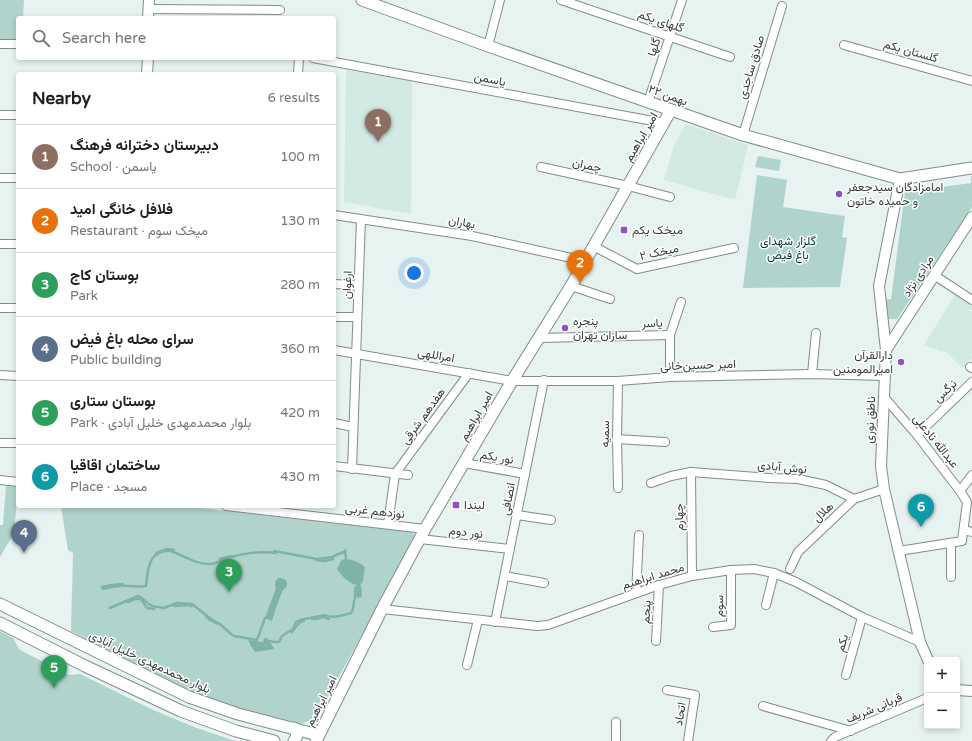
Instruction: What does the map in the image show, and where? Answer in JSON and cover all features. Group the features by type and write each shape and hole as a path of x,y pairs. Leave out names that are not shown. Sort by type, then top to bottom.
{"main road":[{"name":"۲۲ بهمن","path":"362,0 488,46 743,135 900,179 972,168"},
{"name":"امیر ابراهیم","path":"317,738 382,609 425,529 512,381 571,286 671,110"},
{"name":"بلوار محمدمهدی خلیل آبادی","path":"0,604 189,697 238,714 294,728 317,738"},
{"path":"0,623 181,712 236,731 274,741"},
{"path":"294,728 297,733 294,741"}],"street":[{"path":"488,46 500,0"},
{"name":"گلهای یکم","path":"562,0 730,57"},
{"name":"گلها","path":"648,102 682,0"},
{"name":"صادق ساجدی","path":"743,135 782,6"},
{"path":"148,9 280,10"},
{"path":"0,44 16,44"},
{"name":"گلستان یکم","path":"844,45 972,81"},
{"path":"147,72 148,60"},
{"path":"298,72 299,60"},
{"name":"یاسمن","path":"324,60 664,123"},
{"path":"0,115 16,115"},
{"name":"چمران","path":"541,167 628,186 670,197"},
{"path":"0,178 16,178"},
{"name":"ناطق نوری","path":"900,179 878,286 886,350 880,466 920,642 927,657"},
{"name":"بهاران","path":"336,214 472,236 585,261"},
{"name":"مرادی نژاد","path":"886,350 972,217"},
{"name":"ارغوان","path":"352,468 361,219"},
{"path":"0,244 16,244"},
{"name":"میخک ۲","path":"593,246 637,269 734,248"},
{"path":"934,275 972,300"},
{"path":"336,284 358,285"},
{"path":"571,286 610,299"},
{"name":"یاسر","path":"670,377 670,335 681,302"},
{"path":"0,308 16,308"},
{"path":"336,317 357,317"},
{"path":"812,374 816,333"},
{"name":"یاسر","path":"538,338 670,335"},
{"name":"امراللهی","path":"336,350 512,381"},
{"name":"هفدهم شرقی","path":"388,524 395,474 469,373"},
{"name":"امیر حسین‌خانی","path":"512,381 618,381 670,377 812,374 885,376"},
{"path":"0,375 16,376"},
{"name":"انصافی","path":"496,622 544,380"},
{"name":"سمیه","path":"618,381 618,488"},
{"name":"نرگس","path":"917,435 972,382"},
{"name":"عبدالله نادعلی","path":"884,397 917,435 965,496"},
{"path":"336,423 353,427"},
{"path":"617,439 665,442"},
{"path":"0,443 16,443"},
{"name":"نور یکم","path":"464,463 525,474"},
{"path":"336,466 408,475"},
{"path":"651,483 671,476 691,472"},
{"name":"نوش آبادی","path":"691,472 798,479 826,485 854,499"},
{"name":"چهارم","path":"691,472 692,576"},
{"path":"899,551 962,541 968,531 965,496 972,476"},
{"path":"0,480 16,482"},
{"name":"هلال","path":"790,569 798,552 854,499 884,488"},
{"name":"نوزدهم غربی","path":"244,508 425,529"},
{"path":"517,515 551,520"},
{"path":"636,593 639,535"},
{"name":"نور دوم","path":"420,539 510,549"},
{"path":"951,543 951,577"},
{"name":"محمد ابراهیم","path":"382,609 537,626 548,625 636,593 692,576 731,570 754,569 774,573 796,582 862,617 920,642"},
{"name":"سوم","path":"713,627 730,625 731,570"},
{"path":"766,605 774,573"},
{"path":"505,576 544,583"},
{"name":"پنجم","path":"656,641 660,585"},
{"name":"یکم","path":"846,675 862,617"},
{"path":"467,664 478,620"},
{"name":"اتحاد","path":"667,690 695,694 688,741"},
{"path":"960,690 972,692"},
{"name":"قربانی شریف","path":"831,741 835,737 924,699"},
{"path":"763,706 851,731"},
{"path":"616,722 616,741"}],"shaded area":[{"path":"346,70 412,81 411,214 344,202"},
{"path":"686,124 748,145 735,200 664,180 674,145"},
{"path":"955,295 972,306 972,358 963,368 944,350 942,352 924,345"},
{"path":"344,559 355,561 365,567 363,581 360,585 362,589 361,598 359,597 358,599 356,596 357,585 343,577 337,569 341,561"},
{"path":"278,578 286,580 287,585 281,595 272,621 265,618"},
{"path":"264,638 267,638 274,649 255,652 248,640 263,642"}],"green space":[{"path":"0,0 24,0 23,16 16,16 16,40 0,40"},
{"path":"758,156 781,160 779,171 755,167"},
{"name":"گلزار شهدای باغ فیض","path":"757,175 787,180 783,207 845,216 842,237 847,238 840,287 743,288"},
{"path":"971,176 972,207 897,319 885,319 883,300 891,299 905,192 971,183"},
{"path":"6,486 16,486 16,508 14,533 0,557 0,525 3,525"},
{"path":"61,508 201,508 412,532 416,536 319,713 312,719 302,724 241,709 191,691 164,679 71,631 73,553 68,550"},
{"path":"0,631 13,638 19,649 69,675 80,674 151,709 194,727 235,741 0,741"}],"waterway":[{"path":"156,553 167,549 174,550"},
{"path":"345,550 346,559"},
{"path":"103,589 119,586 146,586 148,569 151,560 153,557 164,551 172,551 195,561 210,564 246,554 258,552 276,553"},
{"path":"274,551 317,559 332,557 343,553"},
{"path":"220,559 232,556"},
{"path":"316,560 325,561 333,559"},
{"path":"102,587 123,584"},
{"path":"355,599 356,587"},
{"path":"110,608 138,596 156,607"},
{"path":"128,602 135,599 141,599 147,608 154,609"},
{"path":"270,641 279,642 282,636 293,629 296,622 300,620 325,615 334,617 351,613 354,601"},
{"path":"158,607 164,608 177,603 192,604 234,636 257,640 265,618"},
{"path":"174,606 192,606"},
{"path":"206,616 218,624"},
{"path":"312,619 324,617 329,619"},
{"path":"292,632 298,624 304,621"}],"place":[{"name":"دبیرستان دخترانه فرهنگ","path":"378,142"},
{"name":"امامزادگان سیدجعفر و حمیده خاتون","path":"839,194"},
{"name":"میخک یکم","path":"624,230"},
{"name":"فلافل خانگی امید","path":"580,283"},
{"name":"پنجره سازان تهران","path":"565,328"},
{"name":"دارالقرآن امیرالمومنین","path":"901,362"},
{"name":"لیندا","path":"456,505"},
{"name":"ساختمان اقاقیا","path":"921,527"},
{"name":"سرای محله باغ فیض","path":"24,553"},
{"name":"بوستان کاج","path":"229,592"},
{"name":"بوستان ستاری","path":"54,688"}]}
